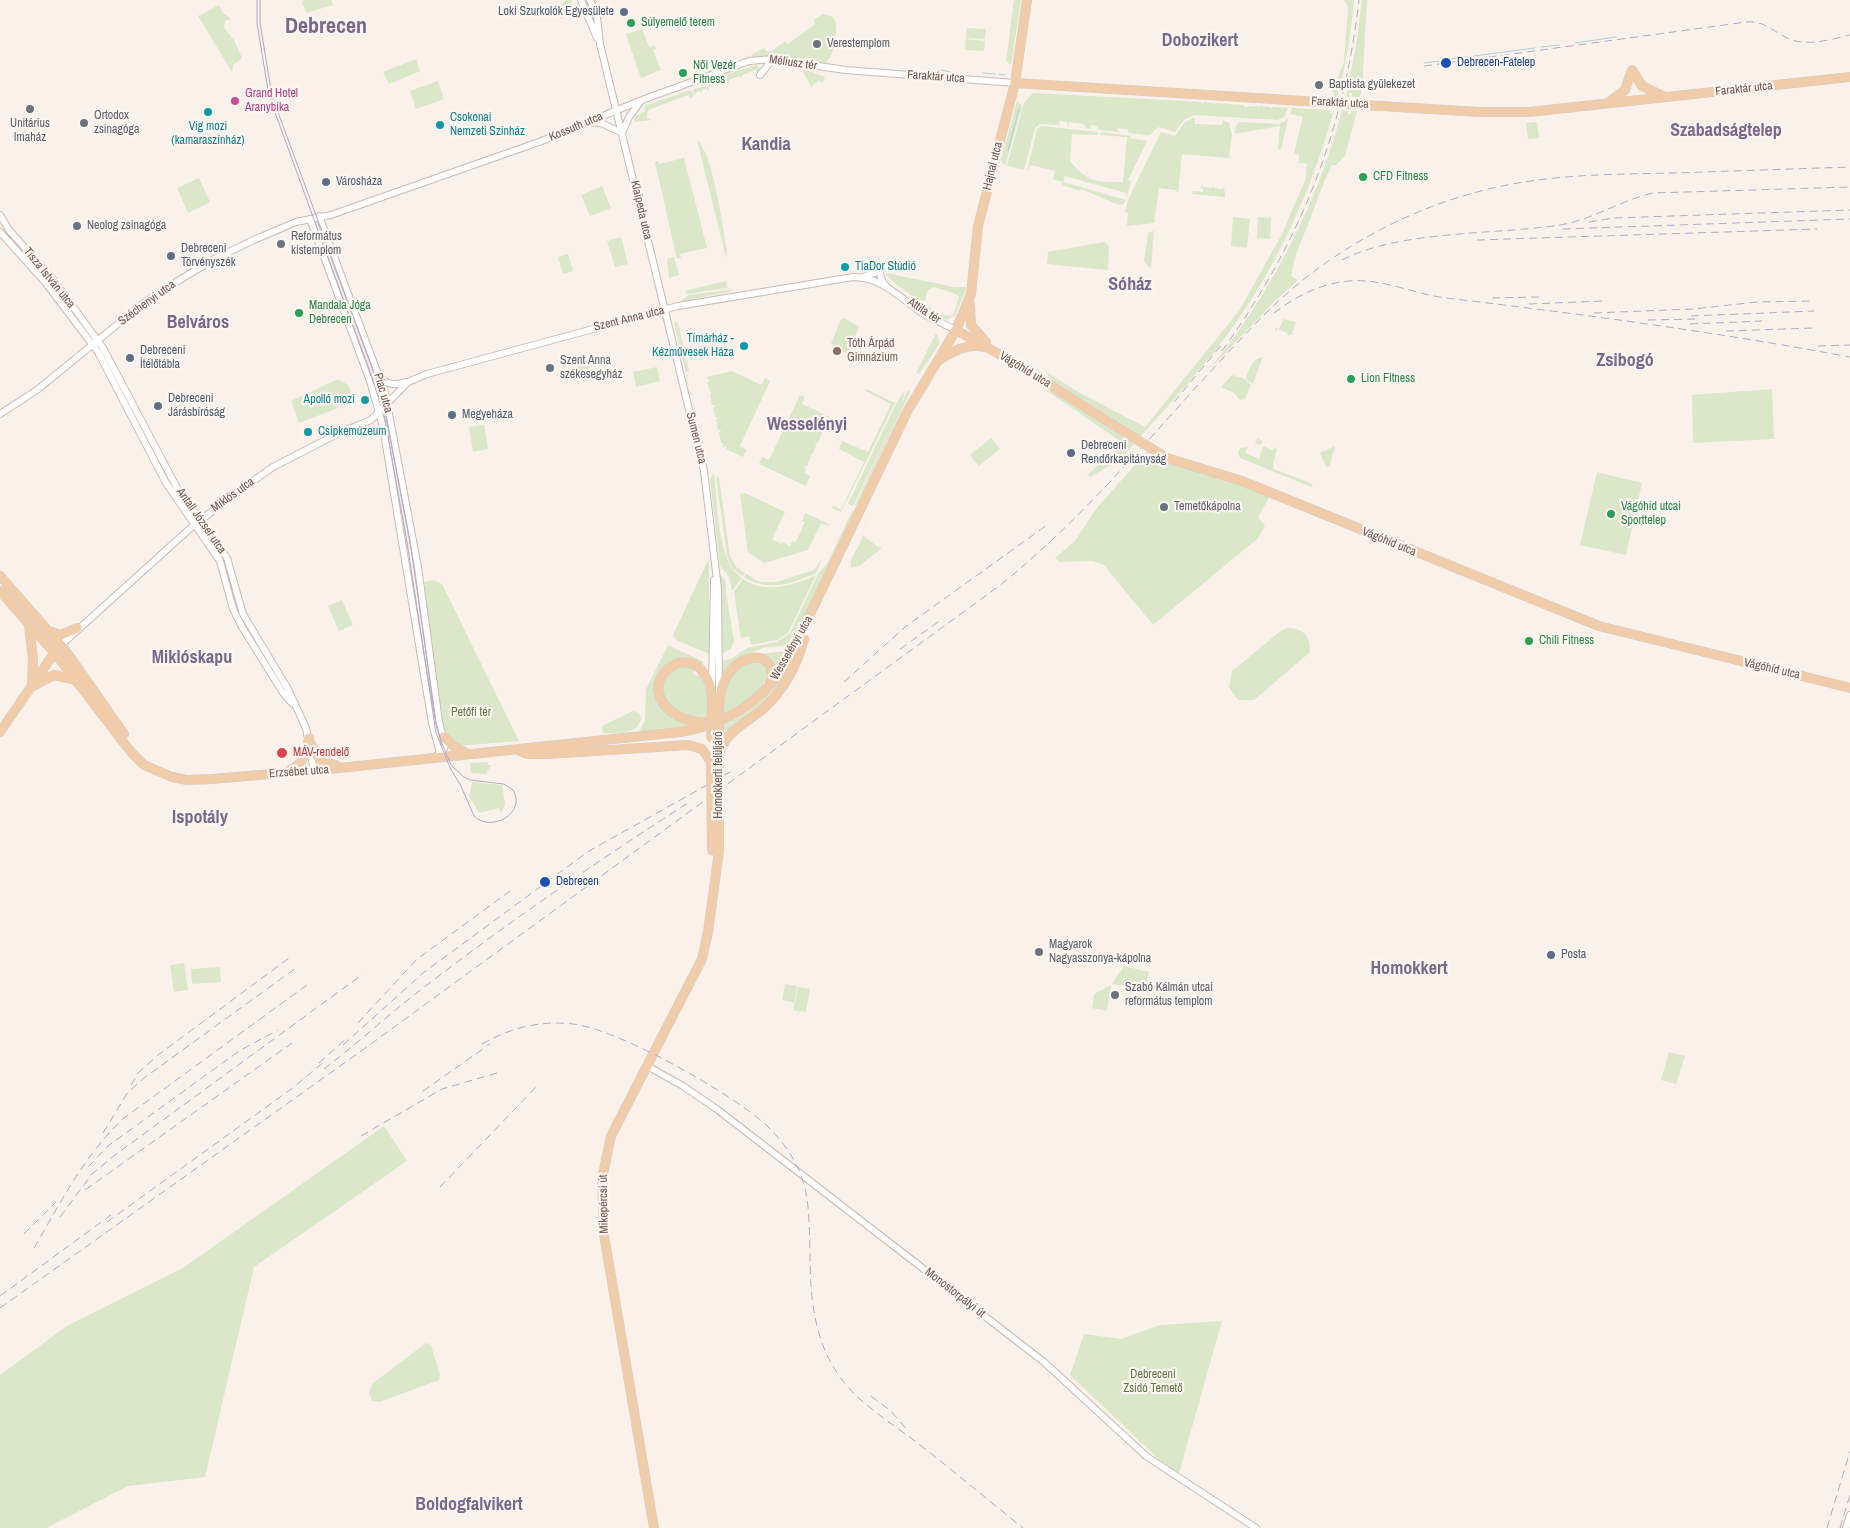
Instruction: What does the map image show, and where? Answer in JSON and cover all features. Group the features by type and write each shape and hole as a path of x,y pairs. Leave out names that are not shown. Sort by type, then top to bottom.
{"main road":[{"name":"Hajnal utca","path":"956,330 971,294 978,226 1015,83 1027,0"},
{"path":"1605,104 1625,90 1632,70 1642,86 1668,97"},
{"name":"Faraktár utca","path":"1015,83 1479,112 1547,111 1850,77"},
{"path":"971,294 971,325 978,336 997,353"},
{"name":"Vágóhíd utca","path":"956,330 997,353 1167,458 1242,481 1599,626 1850,688"},
{"name":"Wesselényi utca","path":"441,755 468,754 680,732 720,721 742,710 766,690 787,662 808,622 907,412 956,330"},
{"path":"937,362 953,352 971,346 997,353"},
{"name":"Erzsébet utca","path":"0,576 61,645 136,750 158,772"},
{"name":"Erzsébet utca","path":"0,591 56,655 131,752 144,765 158,772 187,780 314,771 431,758 441,755"},
{"path":"25,619 31,631 34,675 31,688"},
{"path":"720,752 728,736 761,711 778,692 796,662 808,622"},
{"path":"48,631 60,634 77,628"},
{"path":"0,732 56,655 61,645"},
{"path":"31,688 47,661 56,655 64,657 73,663"},
{"path":"715,699 728,674 739,662 749,657 762,659 770,666 771,676 766,690"},
{"path":"715,699 706,675 693,664 674,664 660,678 659,696 673,712 692,721 720,721"},
{"path":"31,688 54,675 76,680"},
{"name":"Homokkerti felüljáró","path":"715,699 711,762 716,852"},
{"name":"Homokkerti felüljáró","path":"715,709 720,752 716,852"},
{"path":"444,737 468,754"},
{"path":"310,741 318,758 324,763 352,767"},
{"path":"283,772 299,766 310,741"},
{"path":"516,749 527,754 548,754 695,746 706,752 711,762"},
{"name":"Mikepércsi út","path":"654,1528 610,1272 602,1197 605,1156 612,1136 702,959 708,932 716,852"}],"street":[{"path":"581,0 600,44"},
{"path":"590,0 594,10 600,44"},
{"path":"586,12 594,10"},
{"name":"Klaipeda utca","path":"600,44 664,310"},
{"path":"755,60 761,73 773,59"},
{"name":"Méliusz tér","path":"755,60 773,59 830,69"},
{"name":"Kossuth utca","path":"310,219 331,215 470,167 642,100 755,60"},
{"name":"Faraktár utca","path":"830,69 1015,83"},
{"path":"588,122 601,123 622,133 630,115 642,100"},
{"name":"Tisza István utca","path":"0,215 9,230 56,282 94,343"},
{"name":"Piac utca","path":"319,216 387,403 418,567 439,722 444,737"},
{"name":"Piac utca","path":"310,219 370,381 380,416 410,579 432,723 441,755"},
{"name":"Széchenyi utca","path":"0,414 37,390 146,301 216,258 280,229 310,219"},
{"name":"Tisza István utca","path":"0,232 45,282 94,343"},
{"path":"862,277 880,271 881,279 886,286"},
{"name":"Szent Anna utca","path":"380,416 387,403 408,382 427,374 512,349 664,310 738,295 848,277 862,277 894,291"},
{"name":"Attila tér","path":"894,291 916,308 956,330"},
{"name":"Sumen utca","path":"664,310 704,471 712,529 715,569 715,699"},
{"name":"Antall József utca","path":"94,343 166,484 227,558 243,614 288,689 310,741 314,771"},
{"path":"378,374 388,384 396,385 408,382"},
{"path":"380,416 392,425"},
{"name":"Miklós utca","path":"61,645 77,628 197,523 272,467 339,433 380,416"},
{"path":"441,755 445,744 444,737"},
{"name":"Monostorpályi út","path":"647,1066 683,1086 718,1110 946,1285 1063,1378 1146,1456 1256,1528"},
{"path":"1846,1528 1850,1515"}],"green space":[{"path":"331,0 333,5 306,13 302,1"},
{"path":"566,0 572,0 573,11 561,19 555,8"},
{"path":"1014,0 1021,0 1011,65 1006,61"},
{"path":"1344,0 1354,0 1353,12 1341,84 1338,96 1334,96 1334,92 1332,92 1344,62 1348,7"},
{"path":"1362,0 1367,0 1362,89 1360,97 1352,97 1352,93 1349,93 1349,97 1346,97 1357,40"},
{"path":"219,5 222,12 231,19 225,21 224,28 234,40 242,58 233,65 232,72 198,16"},
{"path":"823,14 833,17 836,28 834,48 825,63 778,56 752,57 751,55 764,48 766,51 772,51 785,41 788,44 815,24 814,20"},
{"path":"967,28 986,29 985,39 966,38"},
{"path":"642,29 649,47 655,45 656,49 653,50 661,70 641,78 626,34"},
{"path":"966,39 985,41 984,51 965,50"},
{"path":"416,59 420,71 389,84 383,72"},
{"path":"756,65 760,68 758,73 755,70 742,75 742,79 740,76 729,80 729,83 726,81 726,84 724,82 714,85 714,89 713,86 709,87 709,91 707,88 702,90 702,93 700,91 696,92 695,96 693,89 708,86 722,76"},
{"path":"803,68 823,73 809,71 825,77 823,83 819,81 813,84 812,88 802,70 807,70"},
{"path":"438,81 444,99 416,109 410,91"},
{"path":"691,89 694,96 690,98 688,95 648,110 647,118 652,120 634,122 635,116 645,111 644,106 688,91 691,92"},
{"path":"1033,93 1202,102 1202,104 1204,102 1214,103 1215,105 1216,103 1244,105 1244,107 1270,107 1271,109 1273,107 1288,108 1285,116 1278,120 1194,115 1184,120 1175,132 1159,127 1149,135 1129,133 1127,129 1117,128 1119,132 1099,130 1097,126 1090,125 1092,129 1086,128 1084,124 1069,122 1069,126 1067,122 1059,121 1060,125 1040,124 1035,128 1024,170 1007,166 1024,103"},
{"path":"1017,101 1022,106 1005,166 1001,160"},
{"path":"1292,108 1330,110 1332,114 1334,110 1301,205 1271,266 1235,324 1215,351 1169,405 1140,437 1051,379 1045,371 1078,392 1145,427 1239,311 1282,234 1306,178 1307,164 1312,164 1299,163 1299,155 1294,153 1303,117 1290,114"},
{"path":"1342,110 1348,111 1348,114 1351,114 1351,111 1357,111 1345,156 1336,165 1332,165 1297,253 1291,276 1298,280 1275,301 1210,369 1253,310 1290,247 1332,146"},
{"path":"1195,118 1195,124 1222,125 1223,120 1229,123 1232,135 1229,158 1182,154 1178,193 1176,190 1159,188 1154,223 1127,226 1128,213 1125,212 1128,200 1161,132 1175,136 1184,123"},
{"path":"1288,119 1281,150 1278,149 1280,126 1234,134 1236,126 1240,122 1280,124"},
{"path":"1537,122 1539,138 1528,139 1526,123"},
{"path":"1041,126 1098,132 1098,135 1072,134 1070,161 1082,174 1093,180 1106,182 1123,182 1127,137 1100,135 1101,132 1131,136 1130,138 1147,141 1128,180 1131,181 1126,199 1126,193 1065,176 1063,182 1053,179 1055,171 1031,165 1027,171 1037,129"},
{"path":"697,140 703,148 712,175 727,250 726,258"},
{"path":"684,158 707,248 680,254 681,258 677,259 655,162 658,161 659,164"},
{"path":"199,178 210,202 188,213 177,188"},
{"path":"1063,182 1126,200 1124,204 1119,205 1081,189 1080,191 1062,185"},
{"path":"1203,184 1203,187 1212,188 1213,185 1214,188 1223,189 1224,186 1225,197 1192,194 1193,191 1203,192 1203,188 1200,188"},
{"path":"602,186 611,208 590,216 581,195"},
{"path":"1233,217 1250,219 1247,248 1231,246"},
{"path":"1258,217 1271,218 1270,239 1257,238"},
{"path":"1154,231 1151,269 1144,262 1148,233"},
{"path":"621,237 628,264 615,267 607,241"},
{"path":"1104,242 1109,246 1108,270 1047,264 1048,252"},
{"path":"568,254 573,271 563,274 558,257"},
{"path":"674,257 679,275 669,278 667,259"},
{"path":"886,273 954,287 965,287 966,289 955,316 946,320 919,304 920,302 887,276","holes":["934,287 956,294 959,297 953,316 938,314 924,303 928,290"]},
{"path":"726,281 727,288 686,294 685,291"},
{"path":"734,289 729,292 679,302 689,295"},
{"path":"844,318 859,327 850,350 846,353 831,344 840,321"},
{"path":"1284,319 1296,322 1292,333 1294,334 1288,336 1287,333 1278,329 1276,331 1275,328 1279,329"},
{"path":"674,322 678,323 689,371 686,373"},
{"path":"936,333 940,343 919,374 916,373"},
{"path":"1263,357 1252,384 1246,378 1248,371 1256,360"},
{"path":"587,362 591,380 582,382 578,364"},
{"path":"657,367 660,381 636,387 633,372"},
{"path":"732,371 761,385 765,378 770,381 740,446 747,450 743,457 726,449 727,446 722,447 724,444 721,443 719,432 722,431 718,430 716,419 719,418 715,417 713,407 716,406 712,405 710,394 712,392 710,392 707,382 710,381 706,377"},
{"path":"1232,375 1245,379 1251,385 1245,399 1240,400 1234,393 1221,387"},
{"path":"338,379 348,385 352,395 336,402 338,408 299,423 291,401"},
{"path":"866,389 895,403 841,512 832,508 833,505 841,510 864,462 839,449 842,441 868,452 891,404 866,391"},
{"path":"905,389 902,403 853,506 848,504 895,406"},
{"path":"1044,389 1054,393 1134,444 1121,459 1090,477 1087,475 1123,443"},
{"path":"1772,389 1774,439 1693,443 1692,395"},
{"path":"908,390 910,392 856,506 855,505"},
{"path":"800,395 805,397 802,404 830,417 825,420 828,421 823,431 820,430 822,433 818,443 814,443 817,445 812,454 809,455 811,456 807,466 803,466 806,468 804,473 810,476 806,486 759,464 762,457 769,460"},
{"path":"699,413 696,415 699,426 702,427 699,428 702,441 705,442 703,443 705,456 695,414"},
{"path":"484,425 488,449 473,452 469,427"},
{"path":"991,438 1000,449 979,466 970,455"},
{"path":"1258,438 1263,442 1260,445 1255,443 1252,447"},
{"path":"1263,446 1272,450 1276,447 1277,449 1273,464 1274,469 1313,484 1311,487 1240,458 1238,453 1240,448 1248,447 1245,453 1259,459"},
{"path":"1335,446 1330,465 1327,468 1320,453"},
{"path":"1148,450 1270,496 1258,517 1265,526 1257,539 1153,625 1104,565 1093,561 1059,562 1055,558 1075,541 1096,509"},
{"name":"Vágóhíd utcai Sporttelep","path":"1597,472 1642,483 1626,555 1580,545"},
{"path":"714,473 723,545 733,570 742,578 732,591 729,577 720,566 710,479"},
{"path":"716,477 719,477 730,556 735,566 745,573 743,576 733,569 727,556"},
{"path":"745,493 785,512 772,539 781,544 782,542 790,546 792,541 796,542 805,522 802,521 805,513 829,524 828,526 821,523 808,550 764,563 748,552 740,494"},
{"path":"852,511 854,511 791,644 757,650 741,660 722,677 721,661 731,659 747,648 777,642 790,633 818,574 827,564"},
{"path":"863,535 878,547 880,546 881,549 859,566 851,568 852,557"},
{"path":"709,558 709,654 676,640 673,635"},
{"path":"823,558 816,573 789,583 780,585 761,584 752,582 744,577 746,574 760,582 776,582 814,570"},
{"path":"720,574 726,581 726,593 734,641 731,649 721,654"},
{"path":"816,575 788,633 777,640 751,645 749,636 741,638 734,592 743,579 760,586 779,587"},
{"name":"Petőfi tér","path":"434,580 442,584 519,741 457,746 446,736 441,722 424,582"},
{"path":"342,600 353,625 339,631 328,606"},
{"path":"1293,628 1306,635 1310,643 1309,653 1254,700 1238,700 1229,687 1232,671 1282,630"},
{"path":"668,645 704,662 700,666 676,661 656,692 693,725 639,732 645,721 646,689"},
{"path":"786,651 774,673 758,654"},
{"path":"798,654 772,697 723,739 722,726 746,713 766,696"},
{"path":"758,659 768,668 763,685 752,697 722,715 724,689 739,666"},
{"path":"678,665 697,668 692,673 696,676 699,673 707,691 707,720 683,716 663,699 661,681"},
{"path":"633,711 639,713 641,717 636,728 621,733 603,733 602,726"},
{"path":"488,762 488,765 491,765 486,774 471,773 470,763"},
{"path":"472,782 502,785 505,804 501,813 499,808 479,813 469,796"},
{"path":"184,963 188,990 174,992 170,965"},
{"path":"1124,966 1149,972 1145,989 1112,984"},
{"path":"220,967 221,982 192,984 191,969"},
{"path":"785,984 797,986 794,1003 782,1000"},
{"path":"1111,985 1107,1011 1092,1008 1094,994"},
{"path":"798,987 810,989 806,1012 793,1010"},
{"path":"1669,1052 1685,1056 1676,1084 1661,1080"},
{"path":"384,1126 407,1161 254,1267 205,1477 128,1486 46,1528 0,1528 0,1375 67,1326 183,1268"},
{"name":"Debreceni Zsidó Temető","path":"1222,1321 1179,1473 1165,1465 1070,1375 1084,1334 1121,1339 1160,1325"},
{"path":"426,1343 431,1345 440,1375 439,1380 379,1402 372,1401 369,1392 372,1384"}],"waterway":[{"path":"1575,43 1616,37"},
{"path":"1541,47 1559,45"},
{"path":"1444,60 1535,48"},
{"path":"1424,63 1440,61"},
{"path":"940,70 951,72"},
{"path":"983,73 996,74"},
{"path":"999,74 1005,75"},
{"path":"1008,151 1019,109"}],"tram line":[{"path":"257,0 257,23 269,96 383,409 407,542 436,733 451,770 460,784 474,816 481,821 498,821 511,813 515,806 516,798 513,790 504,784 470,780 464,777 451,765 441,741 436,722 410,541 382,394 272,96 260,23 260,0"}],"railway":[{"path":"1222,351 1250,310 1274,269 1296,227 1314,184 1330,141 1342,95 1352,49 1359,0"},
{"path":"1424,66 1746,22 1759,23 1799,42 1821,41 1850,35"},
{"path":"0,1308 364,1049 999,586 1070,523 1103,490 1263,316 1322,265 1355,244 1389,225 1425,209 1462,196 1538,180 1606,175 1850,167"},
{"path":"1342,260 1365,250 1419,238 1560,225 1584,219 1629,200 1653,193 1850,187"},
{"path":"1589,222 1613,218 1850,210"},
{"path":"1563,229 1850,219"},
{"path":"1477,240 1817,229"},
{"path":"1274,313 1300,296 1329,284 1361,281 1386,284 1446,298 1648,324 1850,357"},
{"path":"1492,298 1539,297"},
{"path":"1529,304 1604,301"},
{"path":"1594,313 1693,309 1757,302 1813,301"},
{"path":"1691,316 1814,311"},
{"path":"1648,320 1698,319"},
{"path":"1690,324 1762,321"},
{"path":"1726,331 1814,328"},
{"path":"1174,402 1223,343"},
{"path":"1818,346 1850,345"},
{"path":"844,682 905,627 1047,525"},
{"path":"900,649 941,620"},
{"path":"343,1045 423,973 589,851 732,771"},
{"path":"324,1069 410,998 456,963 589,868 691,801"},
{"path":"358,1023 416,960 510,891"},
{"path":"131,1085 139,1072 158,1055 289,958"},
{"path":"103,1133 128,1092 144,1078 296,968"},
{"path":"60,1217 92,1174 115,1155 363,974"},
{"path":"34,1248 64,1196 97,1147 124,1118 307,985"},
{"path":"482,1044 503,1034 537,1024 561,1023 593,1028 617,1037 673,1064 727,1096 765,1124 790,1154 804,1184 809,1213 814,1312 821,1341 834,1368 851,1391 862,1401 909,1436 1023,1528"},
{"path":"88,1167 108,1146 239,1051 278,1030"},
{"path":"319,1063 347,1038"},
{"path":"85,1190 292,1043"},
{"path":"423,1091 490,1044"},
{"path":"107,1222 294,1087 326,1060"},
{"path":"361,1136 442,1089 497,1073"},
{"path":"440,1187 537,1086"},
{"path":"24,1234 56,1202"},
{"path":"0,1296 111,1215"},
{"path":"871,1396 891,1411 907,1430"},
{"path":"1827,1528 1850,1451"},
{"path":"1840,1528 1850,1495"}],"place":[{"name":"Loki Szurkolók Egyesülete","path":"624,12"},
{"name":"Súlyemelő terem","path":"631,23"},
{"name":"Verestemplom","path":"817,44"},
{"name":"Debrecen-Fatelep","path":"1446,63"},
{"name":"Női Vezér Fitness","path":"683,73"},
{"name":"Baptista gyülekezet","path":"1319,85"},
{"name":"Grand Hotel Aranybika","path":"235,101"},
{"name":"Unitárius Imaház","path":"30,109"},
{"name":"Víg mozi (kamaraszínház)","path":"208,112"},
{"name":"Ortodox zsinagóga","path":"84,123"},
{"name":"Csokonai Nemzeti Színház","path":"440,125"},
{"name":"CFD Fitness","path":"1363,177"},
{"name":"Városháza","path":"326,182"},
{"name":"Neolog zsinagóga","path":"77,226"},
{"name":"Református kistemplom","path":"281,244"},
{"name":"Debreceni Törvényszék","path":"171,256"},
{"name":"TiaDor Stúdió","path":"845,267"},
{"name":"Mandala Jóga Debrecen","path":"299,313"},
{"name":"Tímárház - Kézművesek Háza","path":"744,346"},
{"name":"Tóth Árpád Gimnázium","path":"837,351"},
{"name":"Debreceni Ítélőtábla","path":"130,358"},
{"name":"Szent Anna székesegyház","path":"550,368"},
{"name":"Lion Fitness","path":"1351,379"},
{"name":"Apolló mozi","path":"365,400"},
{"name":"Debreceni Járásbíróság","path":"158,406"},
{"name":"Megyeháza","path":"452,415"},
{"name":"Csipkemúzeum","path":"308,432"},
{"name":"Debreceni Rendőrkapitányság","path":"1071,453"},
{"name":"Temetőkápolna","path":"1164,507"},
{"name":"Vágóhíd utcai Sporttelep","path":"1611,514"},
{"name":"Chili Fitness","path":"1529,641"},
{"name":"MÁV-rendelő","path":"282,753"},
{"name":"Debrecen","path":"545,882"},
{"name":"Magyarok Nagyasszonya-kápolna","path":"1039,952"},
{"name":"Posta","path":"1551,955"},
{"name":"Szabó Kálmán utcai református templom","path":"1115,995"}],"district":[{"name":"Debrecen","path":"326,27"},
{"name":"Dobozikert","path":"1200,41"},
{"name":"Szabadságtelep","path":"1726,131"},
{"name":"Kandia","path":"766,145"},
{"name":"Sóház","path":"1130,285"},
{"name":"Belváros","path":"198,323"},
{"name":"Zsibogó","path":"1625,361"},
{"name":"Wesselényi","path":"807,425"},
{"name":"Miklóskapu","path":"192,658"},
{"name":"Ispotály","path":"200,818"},
{"name":"Homokkert","path":"1409,969"},
{"name":"Boldogfalvikert","path":"469,1505"}]}
